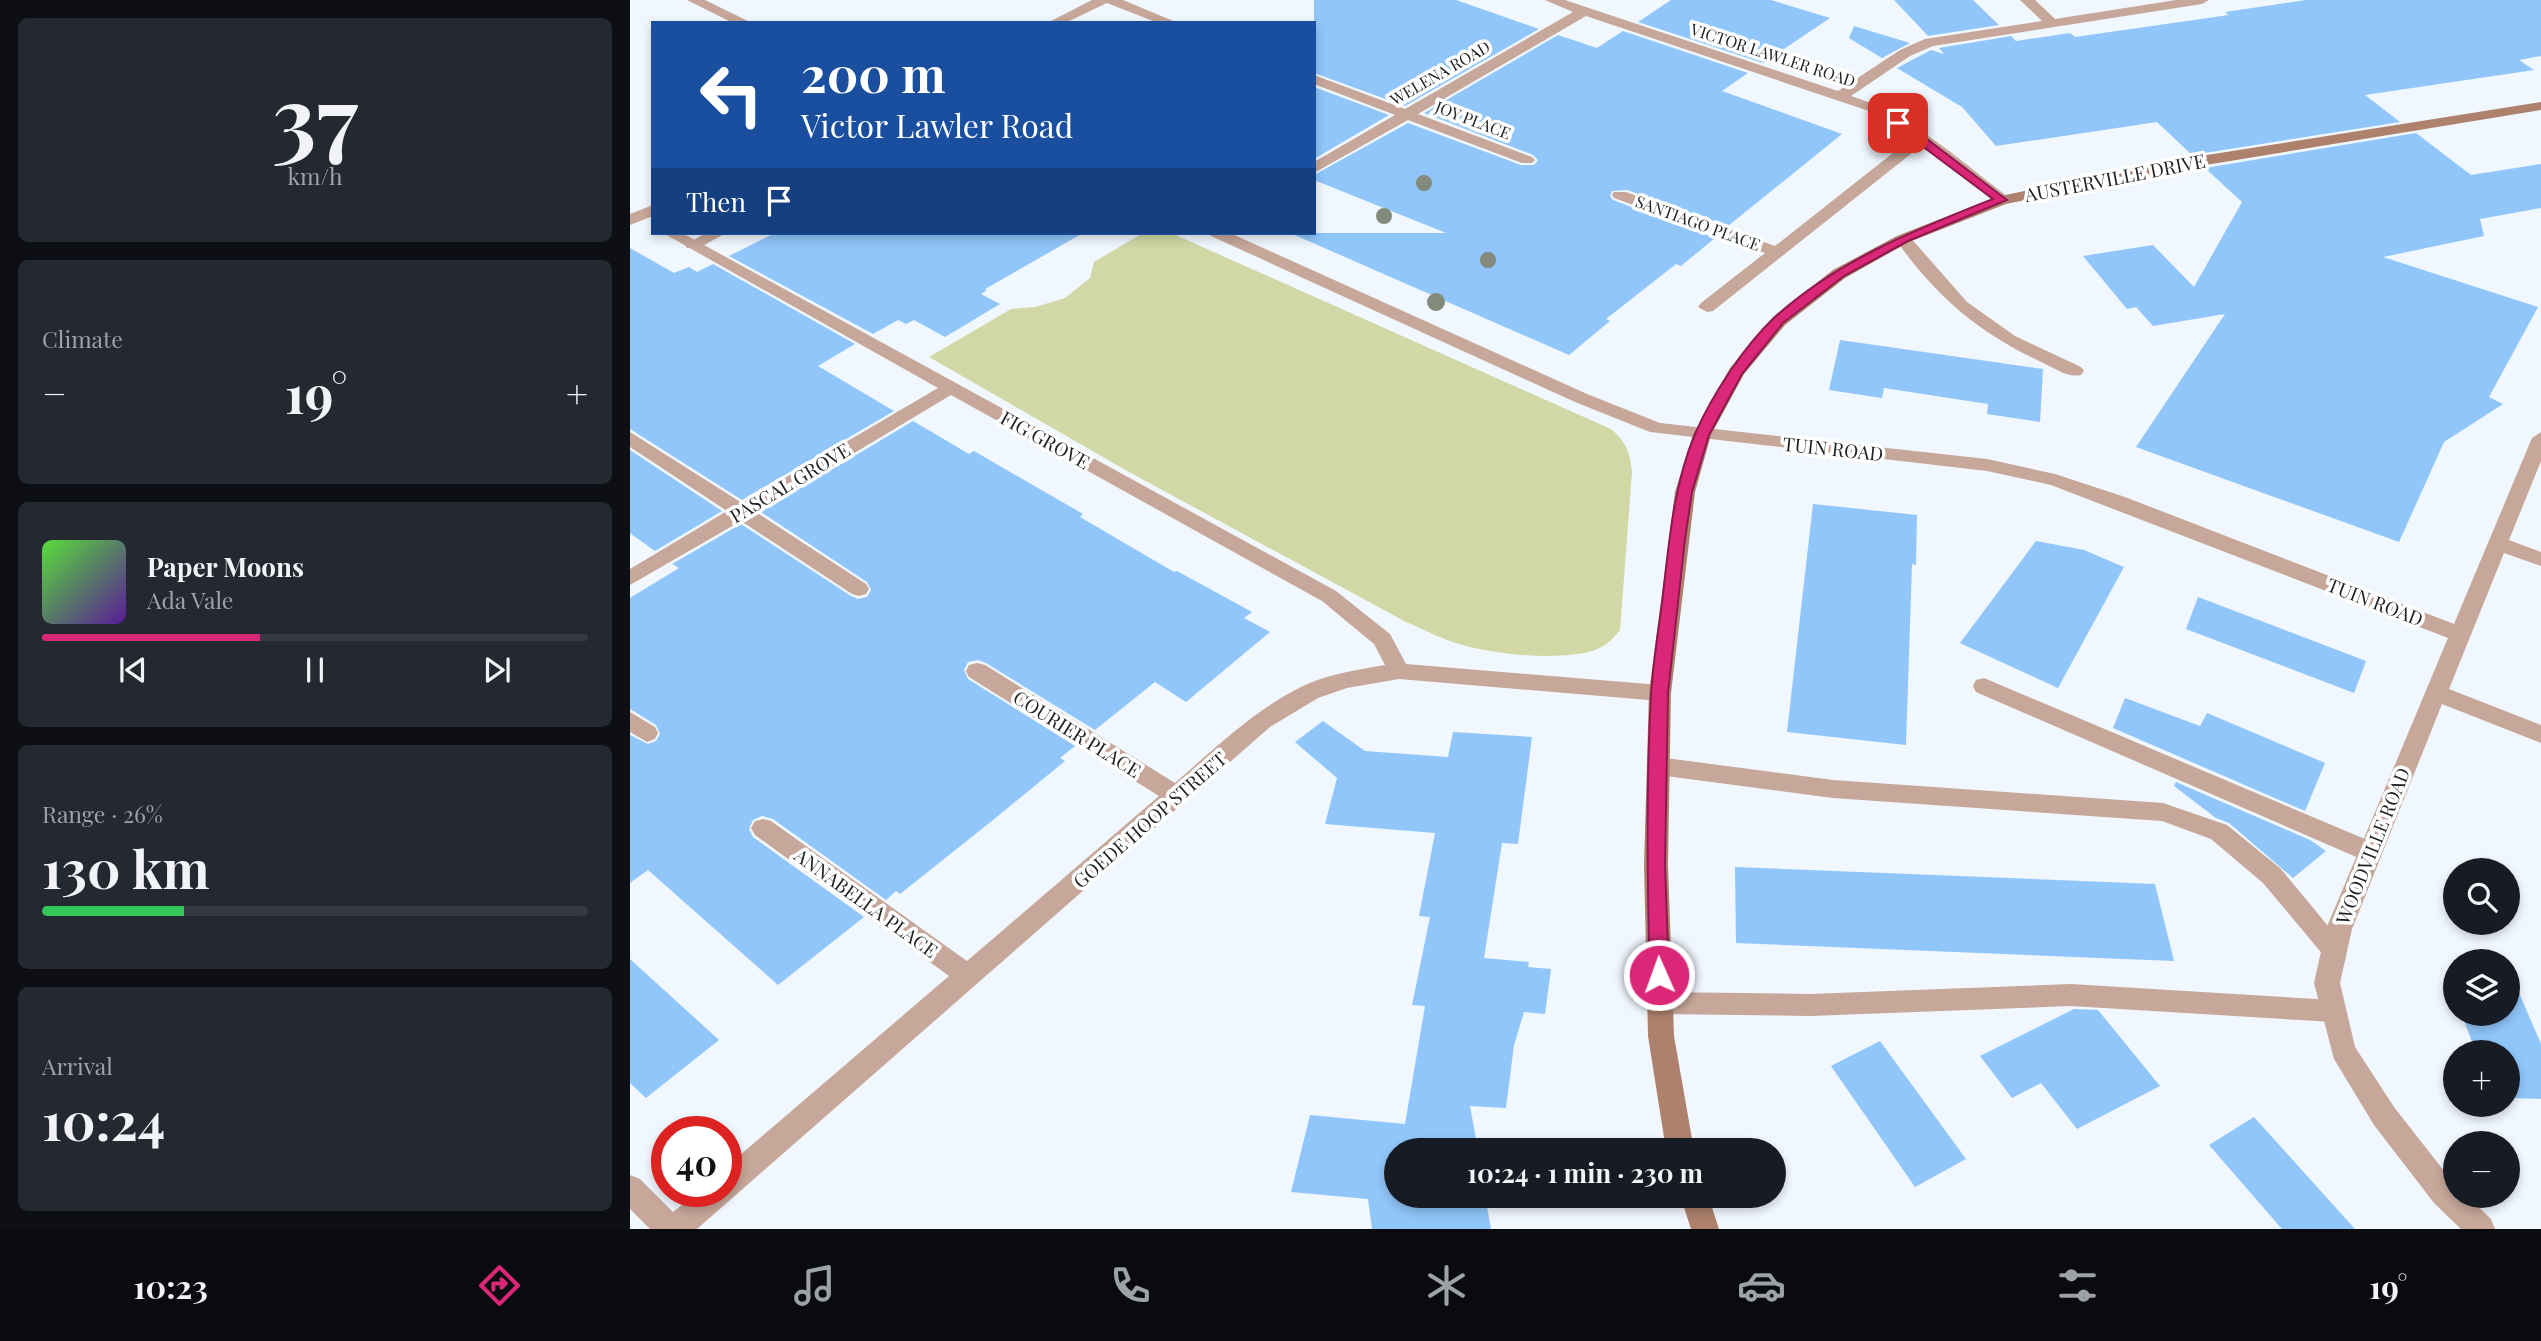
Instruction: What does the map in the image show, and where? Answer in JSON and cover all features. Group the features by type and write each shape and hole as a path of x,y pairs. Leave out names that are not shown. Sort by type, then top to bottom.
{"street":[{"path":"694,0 741,21"},
{"path":"1058,21 1103,0"},
{"path":"1111,0 1166,21"},
{"name":"VICTOR LAWLER ROAD","path":"1552,0 1874,108 1922,138 2001,200"},
{"path":"2027,0 2051,22"},
{"path":"1841,96 1905,52 1930,43 2202,0"},
{"name":"WELENA ROAD","path":"1316,167 1584,11"},
{"name":"JOY PLACE","path":"1316,80 1527,160"},
{"name":"AUSTERVILLE DRIVE","path":"1678,1138 1661,1036 1656,865 1660,693 1679,527 1685,492 1702,435 1736,372 1779,320 1839,274 1903,239 2001,200 2162,167 2541,106"},
{"name":"SANTIAGO PLACE","path":"1707,307 1922,138"},
{"name":"SANTIAGO PLACE","path":"1619,195 1776,252"},
{"name":"FIG GROVE","path":"675,235 1329,596 1382,639 1399,671"},
{"path":"693,245 714,235"},
{"name":"TUIN ROAD","path":"1221,235 1581,398 1657,428 1987,465 2055,480 2461,635"},
{"path":"1903,239 1961,306 2009,340 2075,371"},
{"name":"PASCAL GROVE","path":"630,578 950,388"},
{"path":"631,438 859,589"},
{"name":"WOODVILLE ROAD","path":"2481,1229 2444,1193 2384,1116 2343,1051 2327,983 2339,929 2436,693 2498,544 2533,482 2541,438"},
{"path":"2498,544 2541,559"},
{"name":"COURIER PLACE","path":"977,671 1178,796"},
{"name":"GOEDE HOOP STREET","path":"742,1171 1262,722 1310,692 1346,680 1399,671 1660,693"},
{"path":"1984,686 2371,852"},
{"path":"2436,693 2541,734"},
{"path":"1658,766 1833,789 2163,811 2220,832 2272,876 2334,949"},
{"name":"ANNABELLA PLACE","path":"764,828 969,977"},
{"path":"1660,1003 1810,1005 2071,995 2333,1011"},
{"path":"630,1189 673,1229 700,1207"},
{"path":"1698,1208 1705,1229"}],"green space":[{"path":"1140,235 1175,235 1611,429 1626,448 1632,472 1620,630 1606,644 1595,650 1548,656 1496,652 1443,638 1406,622 1129,472 929,357 1011,309 1035,307 1065,298 1090,278 1094,262"}],"building":[{"path":"1314,0 1456,0 1539,29 1405,106 1316,74"},
{"path":"1671,0 1771,0 1830,18 1763,63 1638,22"},
{"path":"1894,0 1973,0 1999,25 1928,36"},
{"path":"2306,0 2541,0 2541,56 2519,60 2534,70 2365,95 2400,122 2192,155 2157,122 1996,146 1962,107 1897,68 1931,50 1944,54 1939,48 2011,36 2016,41 2070,33 2075,37 2229,15 2225,12"},
{"path":"1854,26 1910,43 1882,58 1849,38"},
{"path":"1623,31 1748,73 1722,91 1842,134 1728,226 1627,190 1612,191 1610,196 1613,200 1715,238 1681,266 1676,264 1606,319 1610,321 1569,355 1295,235 1446,233 1316,181 1316,174 1408,123 1521,165 1534,165 1538,160 1533,155 1424,113 1558,35 1597,48"},
{"path":"1316,88 1389,115 1316,158"},
{"path":"2416,133 2471,175 2541,164 2541,208 2480,219 2484,236 2383,257 2538,307 2489,397 2503,404 2444,442 2399,542 2136,447 2225,314 2153,326 2136,307 2127,309 2083,256 2153,245 2194,287 2242,202 2205,168"},
{"path":"771,235 1080,235 985,289 987,290 981,294 1000,304 945,337 914,320 906,324 898,320 873,334 729,256"},
{"path":"630,248 674,273 689,267 697,272 713,264 855,344 818,366 894,411 742,500 630,429"},
{"path":"1840,340 2043,369 2040,422 1987,414 1988,404 1884,388 1882,398 1829,390"},
{"path":"913,421 969,454 974,451 1083,514 1080,517 1174,572 1177,571 1252,612 1244,618 1270,632 1186,702 1155,682 1095,730 986,663 978,660 968,662 964,670 968,679 1075,746 1060,758 1065,761 993,820 900,894 896,891 886,900 773,819 762,816 753,820 749,829 753,837 864,917 778,985 648,870 630,883 630,735 648,744 656,741 660,734 656,725 630,709 630,598 679,568 672,564 741,524 851,596 858,599 867,597 871,590 867,582 761,512"},
{"path":"630,450 722,511 655,551 630,533"},
{"path":"1813,504 1917,515 1916,565 1912,564 1906,745 1787,732"},
{"path":"2036,541 2084,550 2124,567 2058,688 1960,643"},
{"path":"2198,597 2366,661 2354,693 2186,629"},
{"path":"2125,698 2200,726 2207,713 2325,763 2305,811 2113,728"},
{"path":"1323,721 1365,751 1448,757 1453,732 1532,737 1518,844 1502,843 1484,958 1529,962 1528,967 1551,969 1545,1014 1524,1012 1514,1045 1506,1108 1470,1106 1476,1138 1384,1138 1384,1208 1487,1208 1491,1229 1372,1229 1368,1199 1291,1192 1310,1115 1405,1124 1425,1006 1412,1005 1430,917 1419,916 1435,833 1325,824 1337,778 1295,742"},
{"path":"2176,782 2310,840 2326,851 2293,878 2229,823 2216,818 2174,786"},
{"path":"1735,867 2155,884 2174,961 1736,943"},
{"path":"630,959 719,1040 646,1098 630,1083"},
{"path":"2520,995 2541,1044 2541,1099 2520,1098 2520,1040 2471,1040 2466,1026 2520,1026"},
{"path":"2074,1009 2098,1010 2160,1086 2077,1129 2041,1083 2012,1098 1980,1056"},
{"path":"1880,1041 1966,1159 1915,1187 1831,1066"},
{"path":"2254,1117 2355,1229 2282,1229 2209,1145"}],"route":[{"path":"1659,975 1656,865 1660,693 1665,630 1685,492 1702,435 1736,372 1779,320 1839,274 1903,239 2001,200 1922,138 1898,123"}]}
